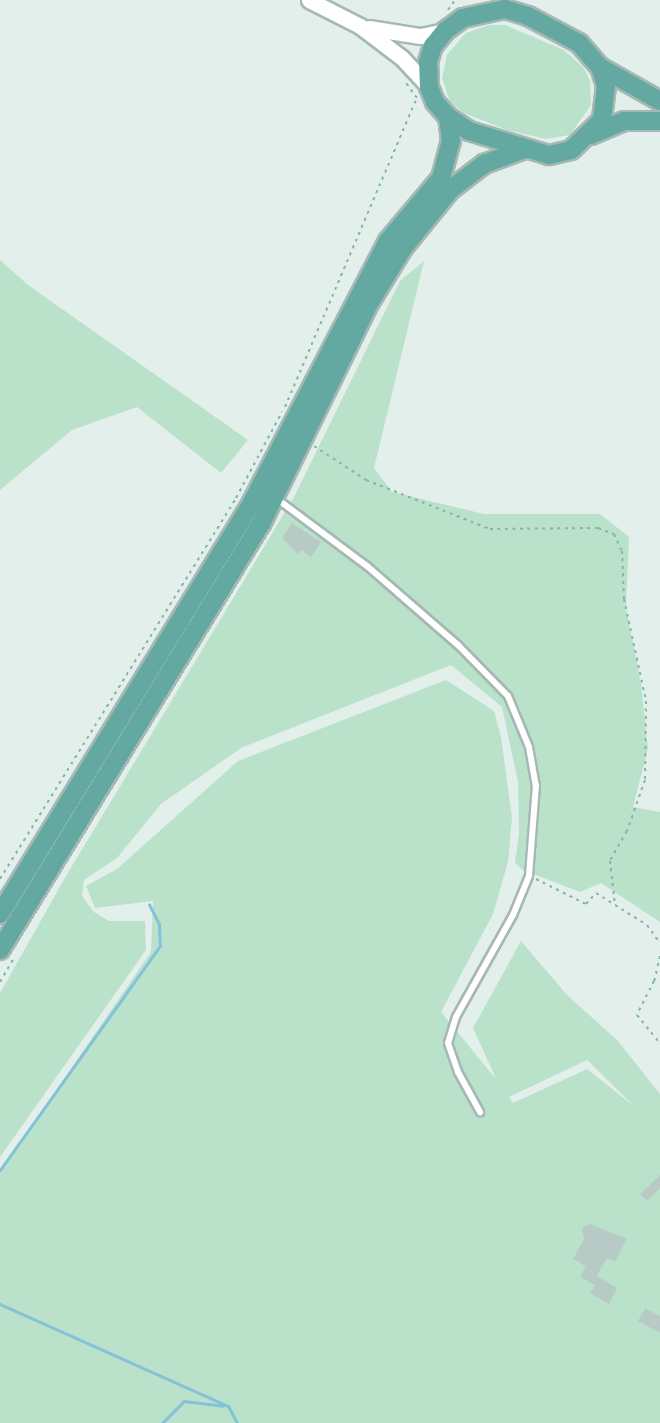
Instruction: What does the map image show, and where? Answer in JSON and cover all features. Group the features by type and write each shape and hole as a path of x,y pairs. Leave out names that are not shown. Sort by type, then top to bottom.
{"main road":[{"path":"479,0 451,21 428,62 429,87 448,117 469,131 549,155 572,150 602,120 606,86 600,68"},
{"path":"451,21 505,9 526,8 579,43 600,68 660,101"},
{"path":"0,950 267,493 388,241 441,178 451,141 448,117"},
{"path":"589,135 624,121 660,121"},
{"path":"0,914 267,493 304,439 370,302 403,248 450,190 484,164 525,149"}],"street":[{"path":"309,0 360,26 402,58 429,87"},
{"path":"360,26 393,35 420,36 451,21"}],"lane":[{"path":"267,493 367,566 458,645 508,696 530,747 536,785 529,876 513,915 456,1017 448,1043 458,1072 480,1112"}],"path":[{"path":"451,21 455,0"},
{"path":"0,879 236,498 285,406 417,98 405,82"},
{"path":"304,439 366,480 490,529 598,528 614,534 622,551 624,599 646,701 645,780 627,831 610,861 615,904"},
{"path":"529,876 586,904 597,893 647,925 660,943"},
{"path":"660,956 654,981 637,1016 660,1043"}],"green space":[{"path":"489,25 505,25 564,50 584,68 590,81 591,105 570,135 546,139 507,130 464,113 450,102 442,78 447,55 466,33"},
{"path":"0,260 28,285 248,440 221,473 137,407 72,430 0,490"},
{"path":"424,261 374,468 392,492 484,514 600,514 629,537 626,608 641,683 648,749 633,807 660,812 660,922 601,883 580,892 523,870 515,863 519,833 518,782 502,707 451,665 241,748 161,804 117,858 84,880 82,896 94,912 109,921 145,921 146,950 0,1157 0,993 66,876 294,497 400,281"},
{"path":"446,680 494,711 501,737 512,818 508,862 493,914 441,1012 496,1079 473,1028 521,941 567,995 618,1041 660,1094 660,1423 0,1423 0,1172 151,952 153,901 95,908 86,886 117,869 238,761","holes":["587,1060 634,1106 587,1069 513,1103 509,1097"]}],"building":[{"path":"292,523 321,542 311,557 301,550 298,554 282,538"},
{"path":"660,1175 660,1188 647,1201 640,1194"},
{"path":"590,1224 627,1239 615,1262 607,1258 597,1276 617,1288 609,1304 590,1293 595,1285 580,1277 586,1266 573,1259 584,1239 582,1228"},
{"path":"645,1308 660,1316 660,1333 638,1321"}],"waterway":[{"path":"0,1170 160,946 159,924 149,904"},
{"path":"0,1304 228,1406 237,1423"},
{"path":"162,1423 184,1401 223,1406"}]}
